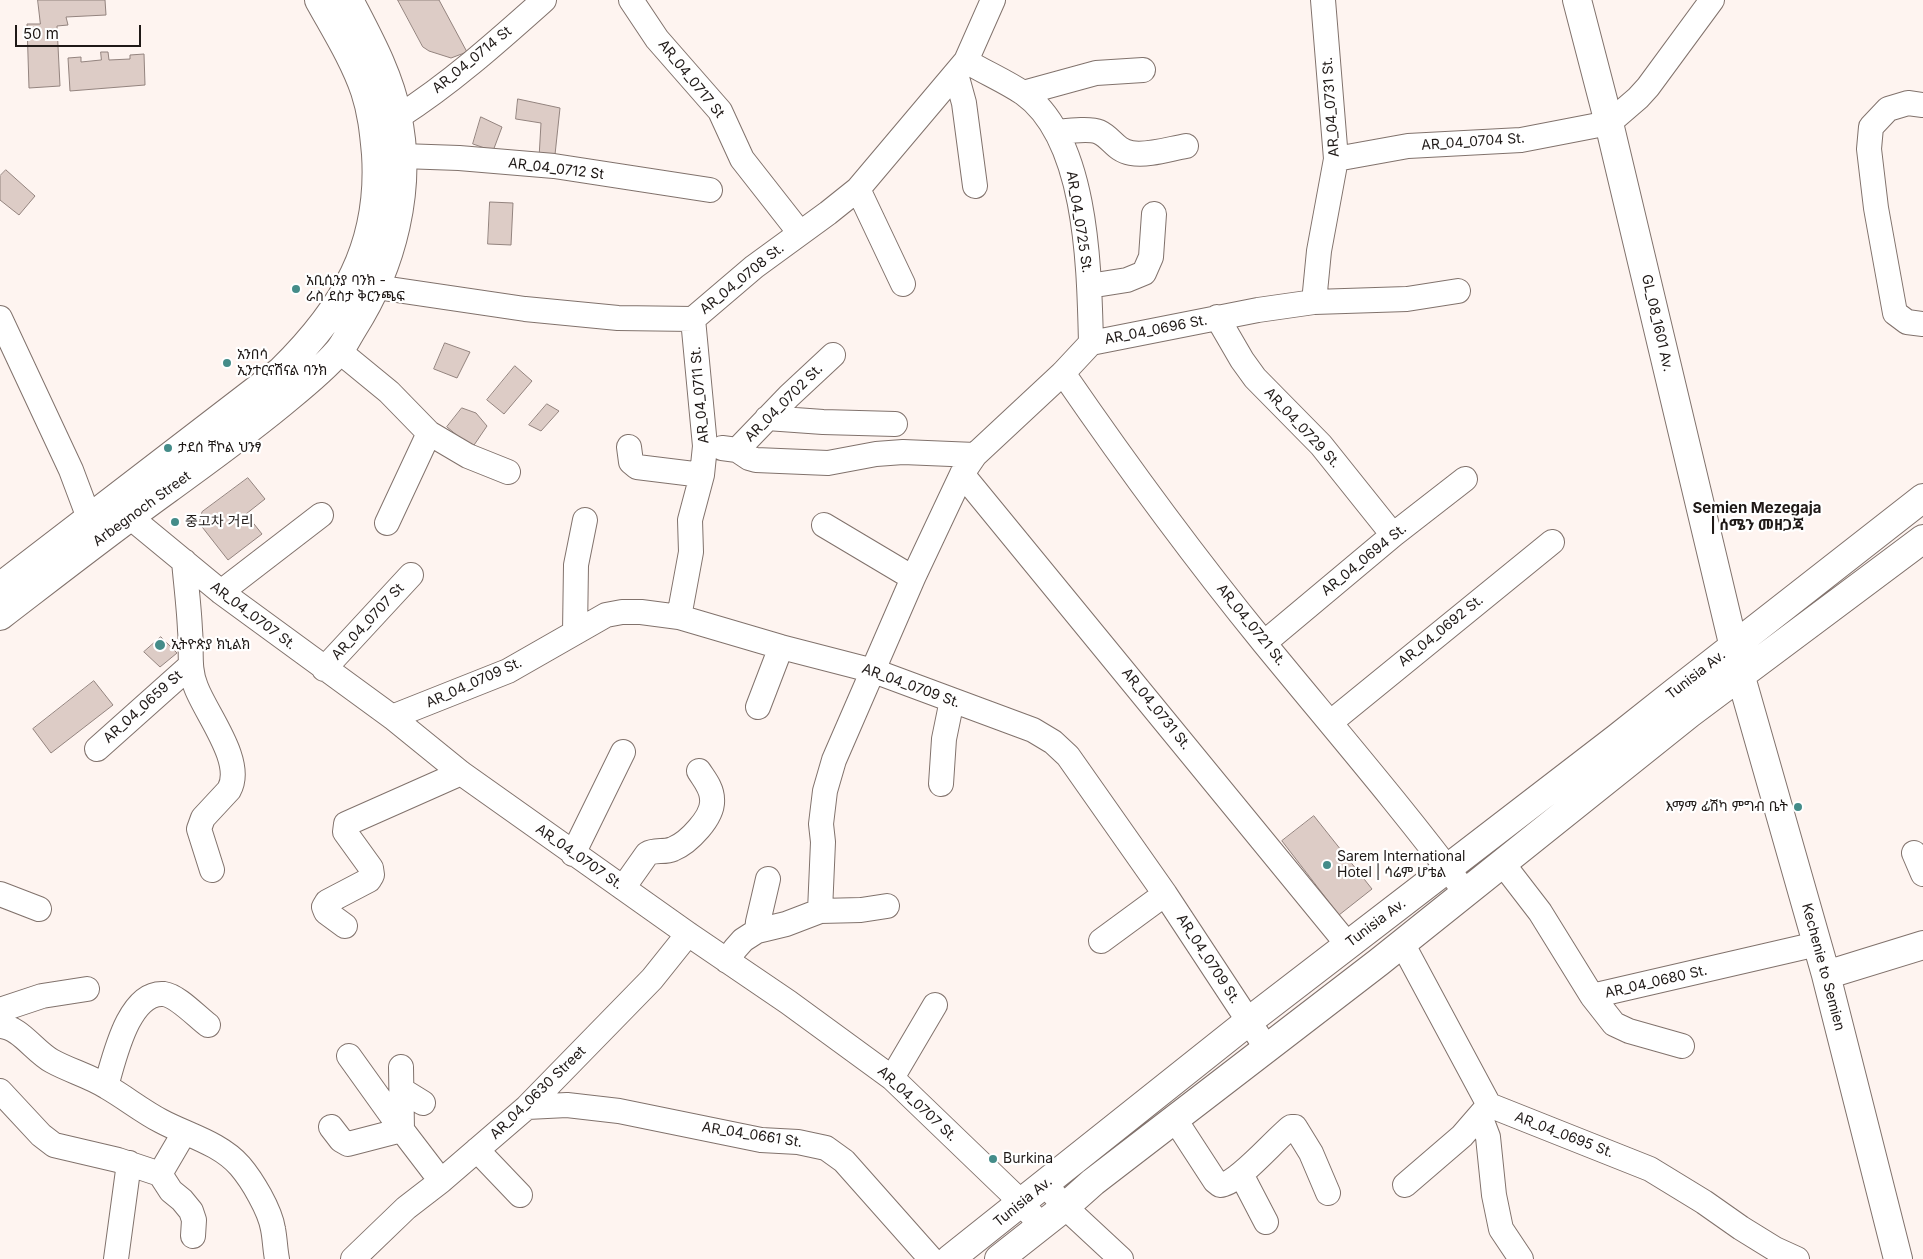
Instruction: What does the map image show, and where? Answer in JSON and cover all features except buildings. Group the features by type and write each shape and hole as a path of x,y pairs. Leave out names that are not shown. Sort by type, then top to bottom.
{"main road":[{"name":"Arbegnoch Street","path":"0,616 281,371 319,332 343,298 355,274 372,229 377,181 374,126 365,90 358,73 319,0"},
{"name":"Arbegnoch Street","path":"0,587 89,518 122,508 272,412 314,376 338,351 361,316 376,287 390,249 402,193 402,156 398,117 392,93 349,0"},
{"name":"GL_08_1601 Av.","path":"1577,0 1609,123 1741,677"},
{"name":"Tunisia Av.","path":"950,1259 1249,1021 1448,869 1923,498"},
{"name":"Tunisia Av.","path":"999,1259 1174,1118 1267,1049 1690,714 1921,544"},
{"name":"Kechenie to Semien","path":"1741,677 1826,975 1898,1259"},
{"path":"1826,975 1923,946"}],"street":[{"name":"AR_04_0714 St","path":"398,117 418,104 461,70 544,0"},
{"name":"AR_04_0717 St","path":"631,0 657,39 720,111 742,159 800,232"},
{"name":"AR_04_0708 St.","path":"376,287 525,309 618,318 693,319 754,267 858,189 961,68 993,0"},
{"name":"AR_04_0731 St.","path":"1314,302 1319,251 1336,159 1323,0"},
{"path":"1609,123 1648,87 1712,0"},
{"name":"AR_04_0725 St.","path":"961,68 1023,93 1057,132 1073,170 1082,216 1092,343"},
{"path":"961,68 975,186"},
{"path":"1023,93 1096,73 1143,70"},
{"path":"1923,104 1908,103 1888,109 1871,127 1869,149 1876,208 1895,313 1907,322 1923,324"},
{"name":"AR_04_0704 St.","path":"1336,159 1408,146 1521,140 1609,123"},
{"path":"1057,132 1100,132 1120,149 1133,154 1186,146"},
{"name":"AR_04_0712 St","path":"402,156 459,158 554,166 710,190"},
{"path":"858,189 903,284"},
{"path":"1089,286 1127,280 1144,273 1151,257 1154,214"},
{"name":"AR_04_0696 St.","path":"820,911 824,842 821,824 825,790 834,760 913,578 968,464 1092,343 1217,317 1314,302 1407,299 1458,291"},
{"name":"AR_04_0729 St.","path":"1217,317 1242,360 1255,378 1321,445 1393,535"},
{"path":"0,318 71,470 89,518"},
{"name":"AR_04_0711 St.","path":"679,617 691,552 690,520 702,475 705,446 693,319"},
{"path":"338,351 389,392 430,433 468,456 508,472"},
{"name":"AR_04_0702 St.","path":"705,446 737,450 806,379 833,355"},
{"name":"AR_04_0721 St.","path":"1063,373 1114,448 1174,529 1264,643 1331,722 1466,893"},
{"path":"767,418 895,424"},
{"path":"387,523 430,433"},
{"path":"629,447 631,462 637,467 702,475"},
{"path":"737,450 756,460 828,463 876,454 903,452 968,464"},
{"name":"AR_04_0731 St.","path":"968,464 1348,945"},
{"name":"AR_04_0694 St.","path":"1264,643 1393,535 1465,479"},
{"name":"AR_04_0707 St.","path":"122,508 221,592 392,717 461,773 573,854 824,1028 892,1078 1022,1203 1041,1226"},
{"path":"221,592 321,515"},
{"path":"575,632 576,565 585,520"},
{"path":"824,525 913,578"},
{"name":"AR_04_0692 St.","path":"1331,722 1552,542"},
{"path":"184,561 190,632 190,666 195,686 225,745 233,768 232,785 203,818 199,829 212,870"},
{"name":"AR_04_0707 St","path":"324,669 411,575"},
{"name":"AR_04_0709 St.","path":"392,717 508,671 606,615 622,612 641,612 679,617 781,647 874,670 1033,730 1053,742 1068,756 1165,894 1267,1049"},
{"path":"758,707 781,647"},
{"name":"AR_04_0659 St","path":"97,749 190,666"},
{"path":"941,784 944,739 952,700"},
{"path":"573,854 623,752"},
{"path":"623,888 647,854 652,851 672,850 685,843 711,811 712,795 699,771"},
{"path":"345,926 326,912 324,907 327,902 368,880 372,875 370,868 345,832 346,824 461,773"},
{"name":"AR_04_0680 St.","path":"1503,864 1540,912 1592,996 1817,944"},
{"path":"757,932 768,879"},
{"path":"0,894 39,909"},
{"path":"1101,941 1165,894"},
{"path":"727,961 743,940 757,932 786,924 820,911 861,910 887,906"},
{"name":"AR_04_0630 Street","path":"353,1259 406,1208 441,1181 527,1107 652,979 688,934"},
{"path":"1402,942 1485,1111 1494,1195 1501,1229 1521,1259"},
{"path":"0,1010 42,996 87,989"},
{"path":"106,1086 132,1013 154,995 166,994 176,999 208,1025"},
{"path":"1592,996 1614,1024 1629,1031 1682,1046"},
{"path":"892,1078 935,1005"},
{"path":"0,1026 16,1031 45,1057 106,1086 143,1112 184,1133 214,1145 231,1157 240,1167 265,1208 273,1228 277,1259"},
{"path":"349,1056 441,1181"},
{"path":"402,1130 402,1078 423,1103"},
{"path":"0,1090 41,1135 54,1145 129,1163 160,1174 172,1191 191,1211 194,1220 193,1236"},
{"name":"AR_04_0661 St.","path":"527,1107 567,1105 619,1111 761,1140 798,1142 826,1148 844,1161 931,1259"},
{"path":"1405,1185 1462,1136 1485,1111"},
{"name":"AR_04_0695 St.","path":"1485,1111 1650,1168 1741,1228 1775,1249 1797,1259"},
{"path":"1174,1118 1220,1185 1226,1185 1241,1174 1280,1136 1291,1127 1295,1127 1311,1153 1328,1193"},
{"path":"331,1127 341,1140 348,1144 402,1130"},
{"path":"160,1174 184,1133"},
{"path":"477,1150 520,1194"},
{"path":"116,1259 129,1163"},
{"path":"1241,1174 1266,1222"},
{"path":"1045,1184 1064,1207 1121,1259"}],"place":[{"name":"አቢሲንያ ባንክ - ራስ ደስታ ቅርንጫፍ","path":"296,289"},
{"name":"አንበሳ ኢንተርናሽናል ባንክ","path":"227,363"},
{"name":"ታደሰ ቸኮል ህንፃ","path":"168,448"},
{"name":"중고차 거리","path":"175,522"},
{"name":"ኢትዮጵያ ክኒልክ","path":"160,645"},
{"name":"እማማ ፊሽካ ምግብ ቤት","path":"1798,807"},
{"name":"Sarem International Hotel | ሳሬም ሆቴል","path":"1327,865"},
{"name":"Burkina","path":"993,1159"}],"district":[{"name":"Semien Mezegaja | ሰሜን መዘጋጃ","path":"1757,516"}]}
